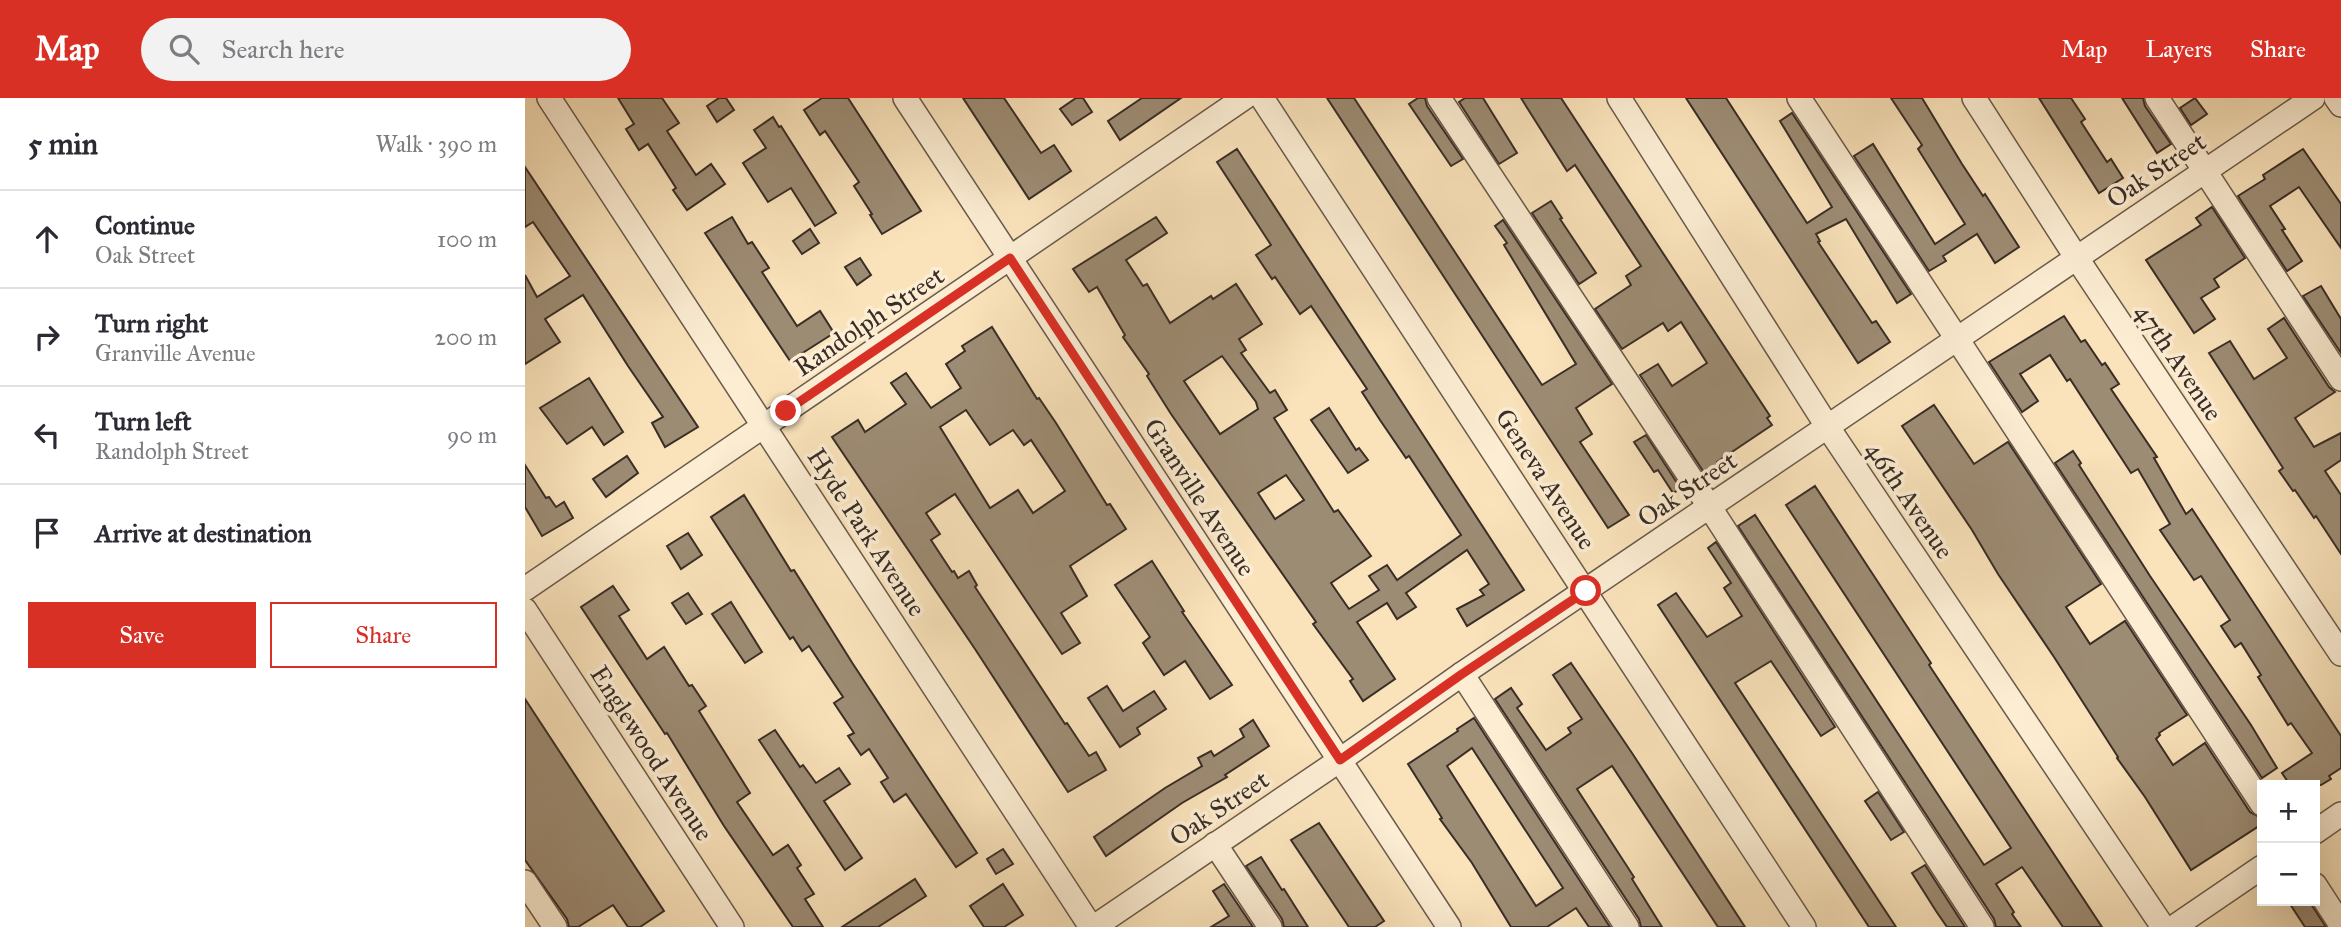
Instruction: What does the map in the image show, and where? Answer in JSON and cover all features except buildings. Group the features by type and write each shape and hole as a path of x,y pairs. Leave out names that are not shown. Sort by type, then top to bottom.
{"street":[{"name":"Hyde Park Avenue","path":"549,98 1093,927"},
{"name":"Granville Avenue","path":"905,98 1449,927"},
{"name":"Randolph Street","path":"525,589 1244,98"},
{"name":"Geneva Avenue","path":"1262,98 1804,927"},
{"path":"1439,98 1982,927"},
{"name":"46th Avenue","path":"1619,98 1827,426 2163,927"},
{"path":"1799,98 2257,796"},
{"name":"47th Avenue","path":"1974,98 2076,257 2341,654"},
{"path":"2157,98 2341,380"},
{"name":"Oak Street","path":"1093,927 2313,98"},
{"path":"2336,98 2341,105"},
{"name":"Englewood Avenue","path":"525,610 732,927"},
{"path":"1462,674 1627,927"},
{"path":"2320,829 2341,814"},
{"path":"1215,844 1270,927"},
{"path":"2174,927 2257,870"},
{"path":"525,882 555,927"},
{"path":"2320,893 2341,925"}],"route":[{"path":"786,411 1010,258 1340,760 1586,591"}]}
